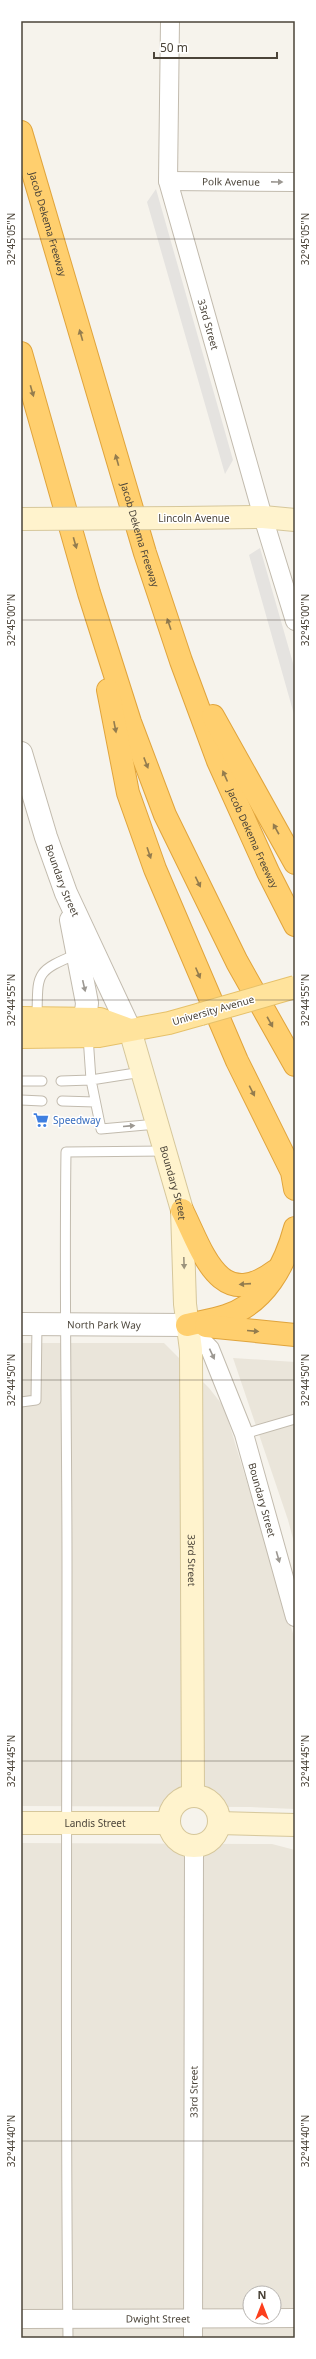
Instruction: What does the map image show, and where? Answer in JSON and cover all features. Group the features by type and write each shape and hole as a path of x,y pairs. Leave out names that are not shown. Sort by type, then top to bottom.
{"highway":[{"name":"Jacob Dekema Freeway","path":"21,132 145,553 181,661 218,761 268,872 295,925"},
{"path":"21,353 89,593 130,722 165,815 237,962 295,1064"},
{"path":"89,593 128,793 154,869 237,1061 292,1172 295,1189"},
{"path":"181,661 295,863"},
{"path":"182,1210 212,1270 227,1283 241,1285 256,1283 279,1268"},
{"path":"187,1325 227,1316 258,1298 270,1286 290,1248 295,1228"},
{"path":"187,1325 295,1335"}],"main road":[{"name":"Lincoln Avenue","path":"21,519 263,517 295,520"},
{"name":"University Avenue","path":"130,1030 169,1023 295,987"},
{"path":"29,1018 84,1028"},
{"path":"21,1037 84,1028 100,1019 130,1030"},
{"name":"Boundary Street","path":"130,1030 182,1210 187,1325"},
{"name":"33rd Street","path":"187,1325 191,1350 192,1425 193,1796"},
{"path":"193,1796 207,1799 213,1805 217,1812 219,1822 214,1836 207,1842 194,1846 184,1844 177,1840 172,1834 169,1823 171,1810 176,1803 182,1799 193,1796"},
{"path":"219,1822 295,1825"},
{"name":"Landis Street","path":"21,1823 169,1823"}],"street":[{"name":"33rd Street","path":"170,21 168,181 263,517 295,621"},
{"name":"Polk Avenue","path":"168,181 295,182"},
{"name":"Boundary Street","path":"21,753 46,838 66,893 130,1030"},
{"path":"66,893 87,1004 84,1028"},
{"name":"North Park Way","path":"29,1324 187,1325"},
{"name":"Boundary Street","path":"187,1325 210,1349 244,1434 295,1617"},
{"name":"33rd Street","path":"193,2338 194,1846"},
{"name":"Dwight Street","path":"21,2319 295,2318"}],"lane":[{"path":"29,1018 40,976 49,966 77,954"},
{"path":"84,1028 91,1080 101,1129 157,1124"},
{"path":"61,1081 91,1080 142,1072"},
{"path":"21,1081 42,1081"},
{"path":"21,1100 42,1101"},
{"path":"62,1101 95,1102"},
{"path":"68,2338 67,1483 64,1324 66,1152 165,1151"},
{"path":"21,1402 36,1400 29,1324"},
{"path":"244,1434 295,1419"}],"shaded area":[{"path":"156,189 233,460 225,474 147,202"},
{"path":"260,548 295,670 295,718 249,555"},
{"path":"21,1343 164,1343 209,1388 224,1407 295,1640 295,1809 250,1807 21,1806"},
{"path":"233,1358 295,1362 295,1546 288,1520"},
{"path":"21,1843 272,1844 295,1850 295,2338 21,2338"}],"place":[{"name":"Speedway","path":"41,1120"}]}
